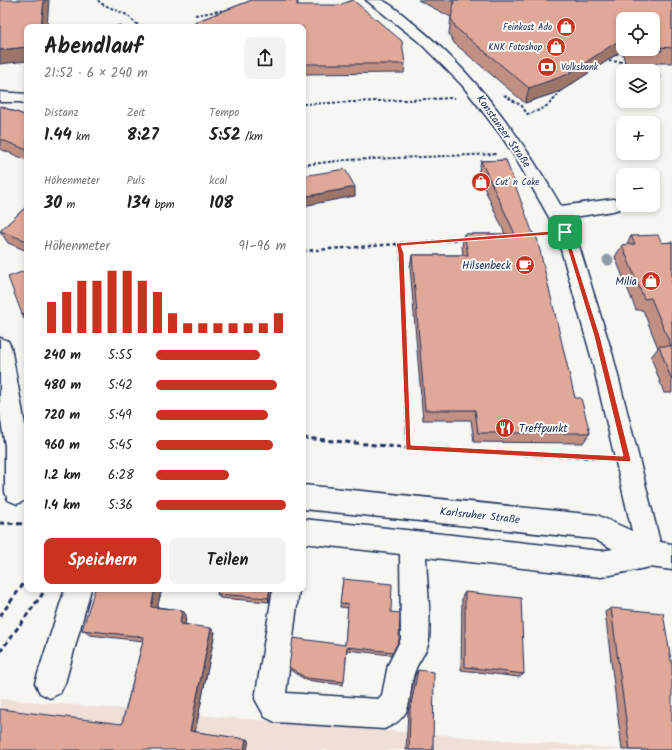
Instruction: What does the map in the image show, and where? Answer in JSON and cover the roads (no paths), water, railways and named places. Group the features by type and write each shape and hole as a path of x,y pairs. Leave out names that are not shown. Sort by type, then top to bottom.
{"street":[{"name":"Konstanzer Straße","path":"373,0 431,45 454,67 481,97 522,153 556,213 565,232 597,336 627,460 661,556"},
{"path":"0,97 24,98"},
{"path":"556,213 613,205"},
{"path":"0,347 17,446 18,492"},
{"name":"Karlsruher Straße","path":"306,497 597,527 661,556"},
{"path":"306,531 601,564 661,556"},
{"path":"286,592 270,699 275,707 384,714 395,702 402,665 415,642 413,544"},
{"path":"50,683 77,592"}],"place":[{"name":"Feinkost Ado","path":"566,27"},
{"name":"KNK Fotoshop","path":"556,47"},
{"name":"Volksbank","path":"547,67"},
{"name":"Cut' n Cake","path":"481,182"},
{"name":"Hilsenbeck","path":"525,265"},
{"name":"Milia","path":"651,281"},
{"name":"Treffpunkt","path":"505,428"}]}
